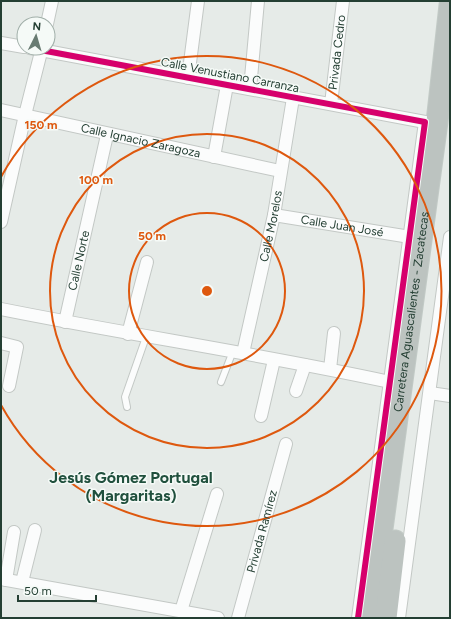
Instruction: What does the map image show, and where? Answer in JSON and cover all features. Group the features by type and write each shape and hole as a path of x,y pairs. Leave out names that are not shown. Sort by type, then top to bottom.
{"highway":[{"path":"425,122 449,1"},
{"name":"Carretera Aguascalientes - Zacatecas","path":"370,618 436,130 450,5"},
{"name":"Carretera Aguascalientes - Zacatecas","path":"386,618 439,200 450,130"}],"street":[{"path":"49,16 52,1"},
{"path":"188,78 198,1"},
{"path":"250,90 258,1"},
{"name":"Privada Cedro","path":"331,104 343,1"},
{"path":"1,43 16,46"},
{"name":"Calle Venustiano Carranza","path":"56,52 425,122"},
{"path":"1,222 6,184 25,115 37,56"},
{"path":"214,157 227,85"},
{"name":"Calle Morelos","path":"238,352 274,215 293,98"},
{"name":"Calle Ignacio Zaragoza","path":"1,110 108,135 280,171"},
{"path":"358,618 425,122"},
{"name":"Calle Norte","path":"65,322 108,135"},
{"name":"Calle Juan José","path":"274,215 410,237"},
{"path":"400,618 450,237"},
{"path":"128,334 147,262"},
{"path":"1,309 128,334 330,369 390,382"},
{"path":"330,369 334,333"},
{"path":"1,343 17,347 9,386"},
{"path":"261,416 274,360"},
{"path":"296,392 305,365"},
{"path":"430,393 450,396"},
{"name":"Privada Ramírez","path":"238,618 286,444"},
{"path":"181,611 217,494"},
{"path":"22,582 36,530"},
{"path":"14,532 3,579 218,618"}],"lane":[{"path":"127,407 125,397 146,337"},
{"path":"221,382 238,352"}],"cycle path":[{"path":"56,53 425,122 358,618"}],"district":[{"name":"Jesús Gómez Portugal (Margaritas)","path":"131,486"}]}
